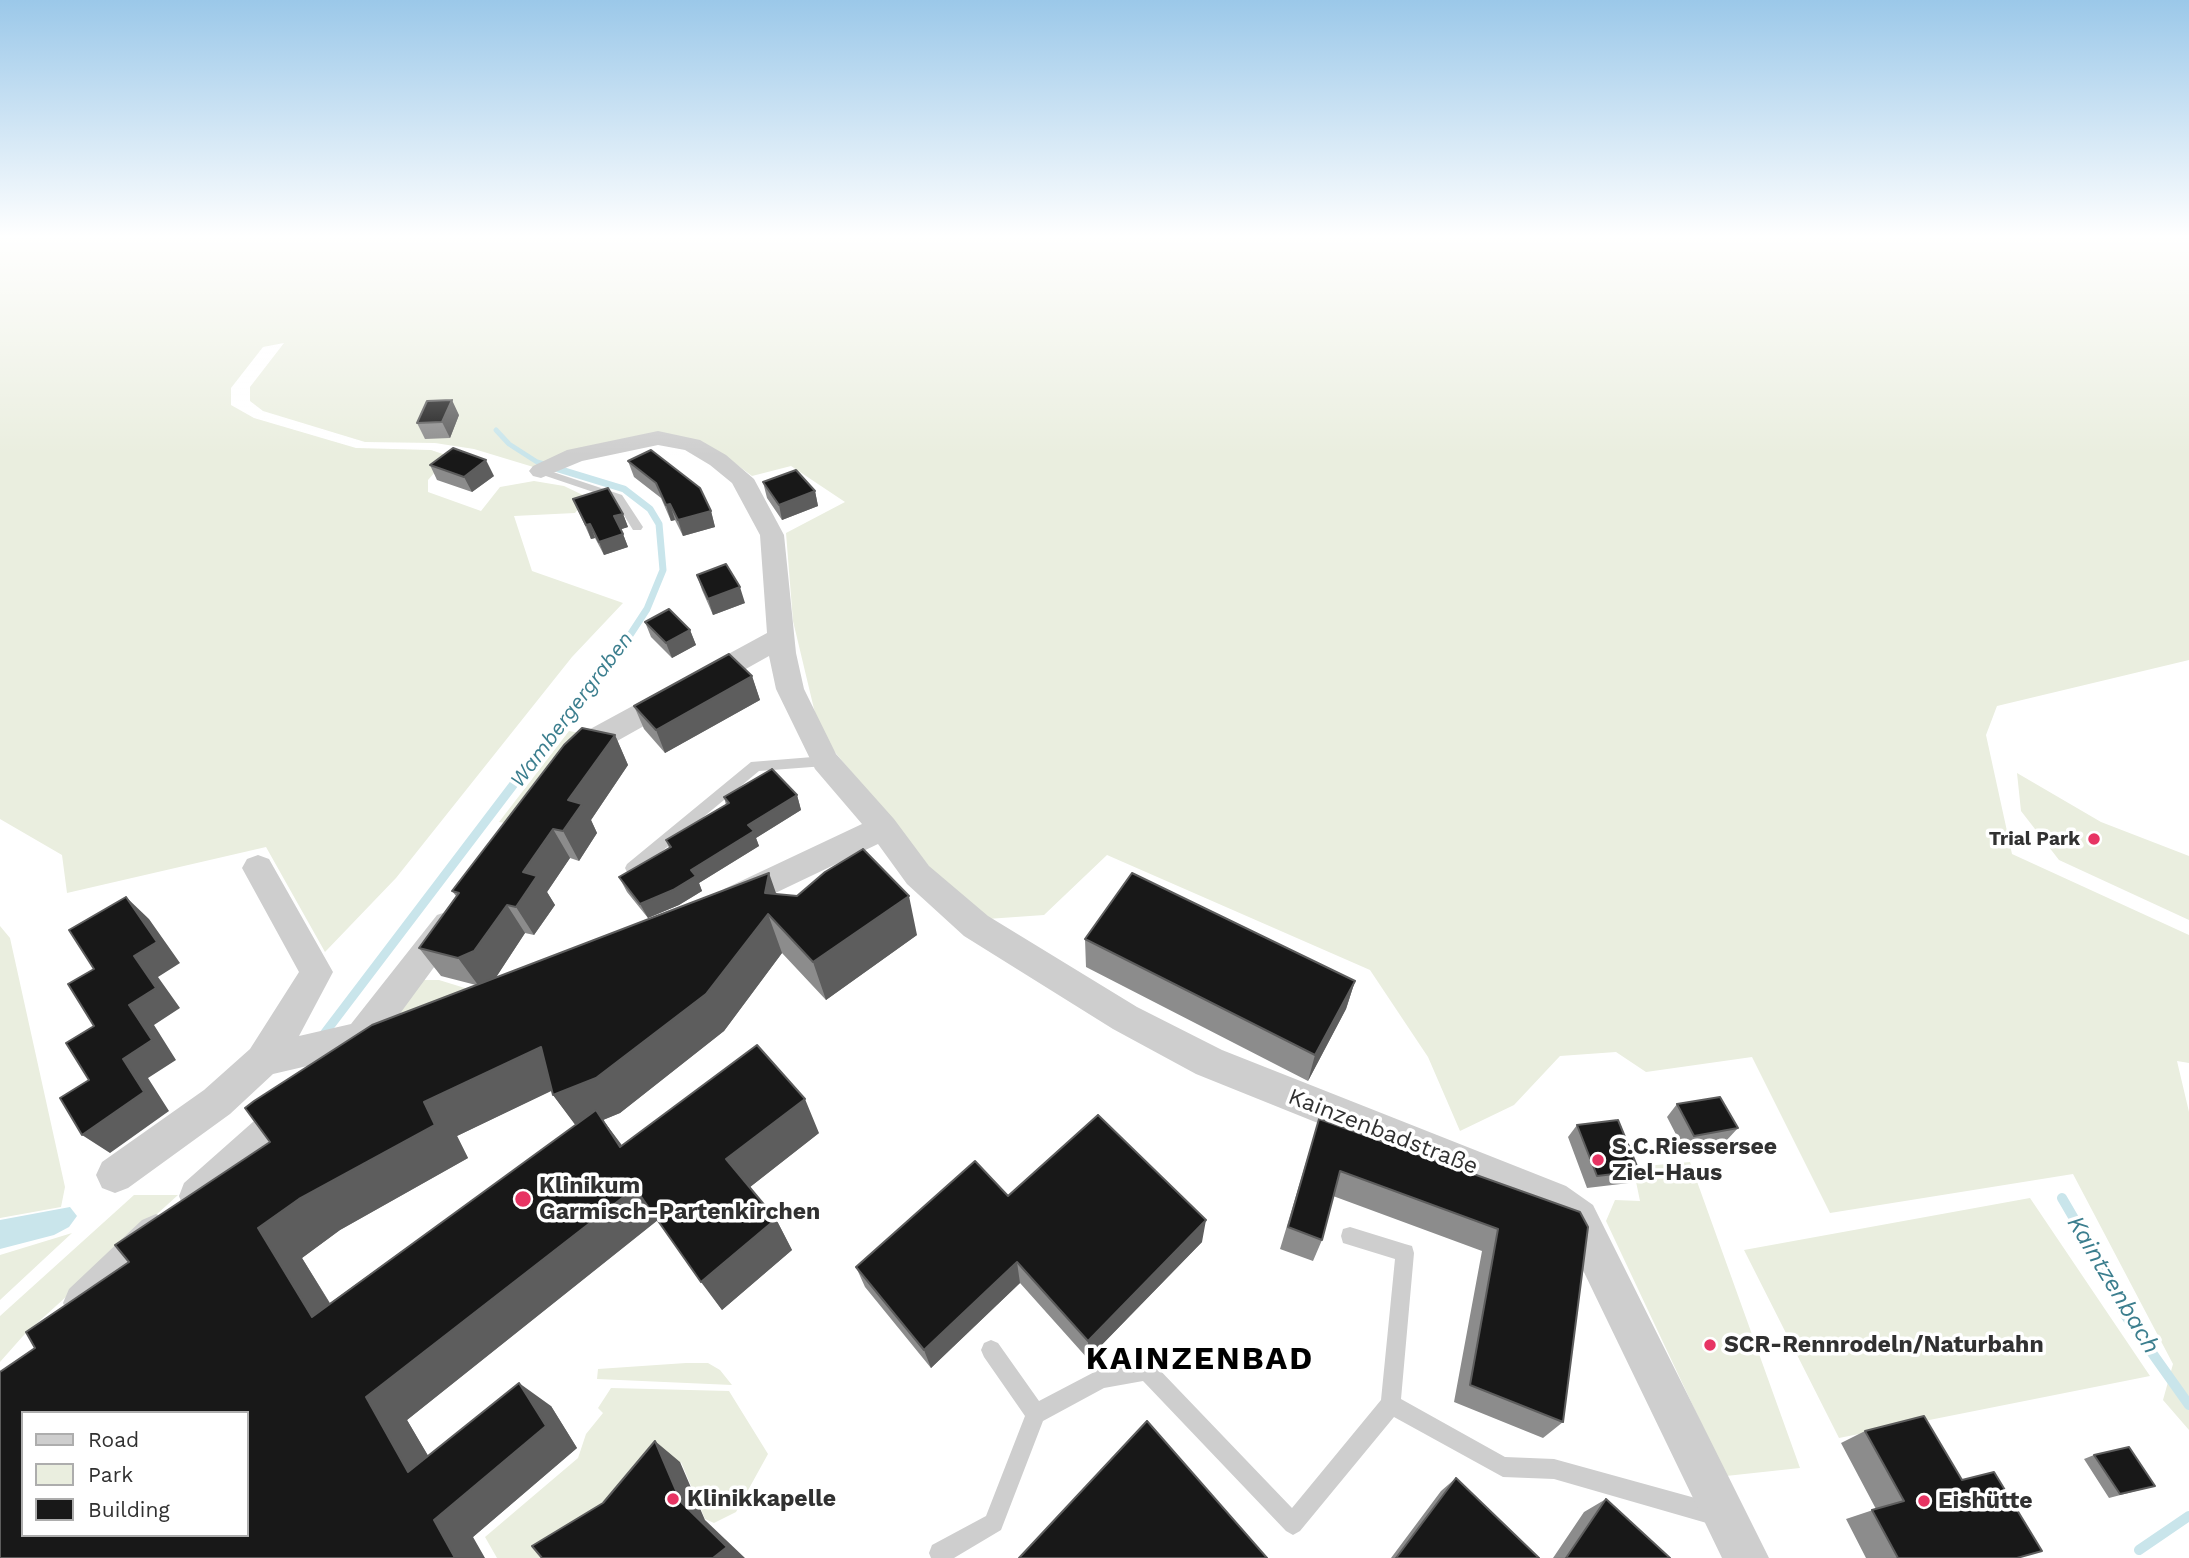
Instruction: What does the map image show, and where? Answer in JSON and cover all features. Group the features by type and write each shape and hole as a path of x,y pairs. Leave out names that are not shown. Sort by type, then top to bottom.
{"street":[{"name":"Kainzenbadstraße","path":"547,468 575,455 658,438 692,445 718,460 742,479 772,535 780,638 790,689 825,761 883,828 918,875 976,926 1125,1018 1209,1062 1552,1199 1579,1219 1591,1248 1728,1518 1745,1558"},
{"path":"559,777 591,742 780,638"},
{"path":"703,912 800,870 883,828"},
{"path":"115,1175 217,1102 274,1057 316,972 258,868"},
{"path":"62,1328 95,1289 313,1091 349,1042 463,906"},
{"path":"274,1057 410,1028"}],"lane":[{"path":"547,468 618,497 638,527"},
{"path":"632,868 756,766 825,761"},
{"path":"943,1558 940,1553 993,1523 1036,1414 1102,1378 1147,1371 1293,1524 1391,1404 1405,1253 1350,1236"},
{"path":"991,1350 1036,1414"},
{"path":"1391,1404 1503,1467 1554,1469 1728,1518"}],"green space":[{"path":"0,310 2189,310 2189,660 1997,706 1986,735 2012,854 2189,935 2189,1063 2177,1061 2189,1112 2189,1430 2163,1400 2173,1364 2073,1174 1830,1213 1752,1057 1646,1072 1616,1052 1560,1056 1514,1105 1460,1131 1428,1057 1370,970 1107,855 1044,915 973,920 820,734 793,621 786,533 845,502 791,466 752,476 725,456 660,434 540,469 474,449 435,443 365,442 263,411 250,401 250,387 284,343 263,347 231,388 231,405 254,418 356,448 431,450 449,456 428,480 428,492 481,511 500,487 534,481 564,486 587,497 575,513 514,516 532,571 623,603 572,657 396,878 325,952 266,847 67,893 62,855 0,819"},
{"path":"569,731 580,733 552,759 505,823 499,822"},
{"name":"Trial Park","path":"2017,773 2101,822 2189,856 2189,920 2059,860 2021,811"},
{"path":"0,926 10,938 65,1187 61,1207 0,1218"},
{"path":"417,980 439,980 481,993 418,1023 388,1011"},
{"name":"SCR-Rennrodeln/Naturbahn","path":"1690,1162 1800,1468 1726,1476 1606,1221 1615,1200 1640,1201 1633,1167"},
{"path":"134,1195 178,1195 23,1336 0,1362 0,1316"},
{"path":"2030,1198 2150,1376 1839,1438 1744,1250"},
{"path":"72,1233 0,1300 0,1255"},
{"path":"708,1363 720,1370 732,1385 597,1379 598,1369"},
{"path":"611,1388 729,1391 768,1454 736,1512 714,1523 705,1519 681,1462 631,1521 564,1558 497,1558 485,1537 578,1458 586,1434 603,1413 598,1408"}],"water":[{"path":"70,1207 77,1216 69,1227 54,1235 0,1249 0,1220"}],"building":[{"path":"452,400 442,422 417,423 427,401"},
{"path":"453,448 486,460 464,477 430,465"},
{"path":"651,450 700,488 711,511 678,520 670,504 666,505 656,483 628,461"},
{"path":"796,470 815,491 779,505 763,482"},
{"path":"608,488 623,514 614,516 623,534 599,542 590,524 586,525 573,499"},
{"path":"726,564 740,587 708,599 697,575"},
{"path":"669,609 690,630 666,643 645,622"},
{"path":"729,654 752,676 656,730 634,706"},
{"path":"582,728 615,735 568,800 582,804 563,831 553,829 523,872 537,876 516,907 507,905 474,951 458,958 419,948 459,893 452,891 564,745"},
{"path":"772,769 797,795 748,825 754,831 691,870 696,876 673,890 640,904 619,877 671,847 666,840 729,803 724,797"},
{"path":"863,849 909,896 813,962 768,914 706,994 596,1078 553,1095 541,1047 424,1102 435,1125 299,1199 258,1228 312,1317 596,1110 620,1147 757,1045 805,1099 726,1159 776,1219 701,1282 635,1188 366,1397 408,1472 519,1383 546,1426 434,1520 455,1558 0,1558 0,1372 35,1348 26,1332 129,1262 115,1245 270,1142 245,1108 372,1025 769,873 765,893 797,896 825,872"},
{"path":"1132,873 1355,981 1315,1055 1085,939"},
{"path":"126,897 157,942 134,956 156,988 129,1005 152,1040 123,1059 144,1092 82,1135 60,1098 89,1080 66,1043 94,1026 68,984 94,969 69,930"},
{"path":"1720,1097 1738,1128 1694,1136 1677,1104"},
{"path":"1098,1115 1206,1220 1088,1341 1017,1262 924,1350 856,1267 975,1161 1008,1196"},
{"path":"1319,1119 1580,1212 1588,1227 1563,1422 1470,1385 1498,1229 1340,1171 1322,1240 1288,1227"},
{"path":"1618,1120 1639,1171 1597,1176 1577,1125"},
{"name":"Eishütte","path":"1924,1416 1962,1480 1994,1472 2042,1551 2017,1558 1898,1558 1872,1510 1904,1501 1865,1431"},
{"path":"1147,1421 1267,1558 1019,1558"},
{"path":"655,1441 681,1502 727,1547 713,1558 542,1558 532,1546 603,1503"},
{"path":"2129,1447 2155,1486 2120,1494 2094,1455"},
{"path":"1456,1478 1539,1558 1396,1558"},
{"path":"1606,1499 1670,1558 1566,1558"}],"waterway":[{"name":"Wambergergraben","path":"496,430 509,444 537,462 551,466"},
{"name":"Wambergergraben","path":"538,752 630,635 647,609 663,570 659,524 650,509 624,489 545,465"},
{"name":"Wambergergraben","path":"324,1034 539,751"},
{"name":"Kaintzenbach","path":"2062,1198 2097,1258 2123,1312 2189,1405"},
{"name":"Kaintzenbach","path":"2139,1550 2189,1516"}],"place":[{"name":"Trial Park","path":"2094,839"},
{"name":"S.C.Riessersee Ziel-Haus","path":"1598,1160"},
{"name":"Klinikum Garmisch-Partenkirchen","path":"523,1199"},
{"name":"SCR-Rennrodeln/Naturbahn","path":"1710,1345"},
{"name":"Klinikkapelle","path":"673,1499"},
{"name":"Eishütte","path":"1924,1501"}],"district":[{"name":"KAINZENBAD","path":"1200,1360"}]}
